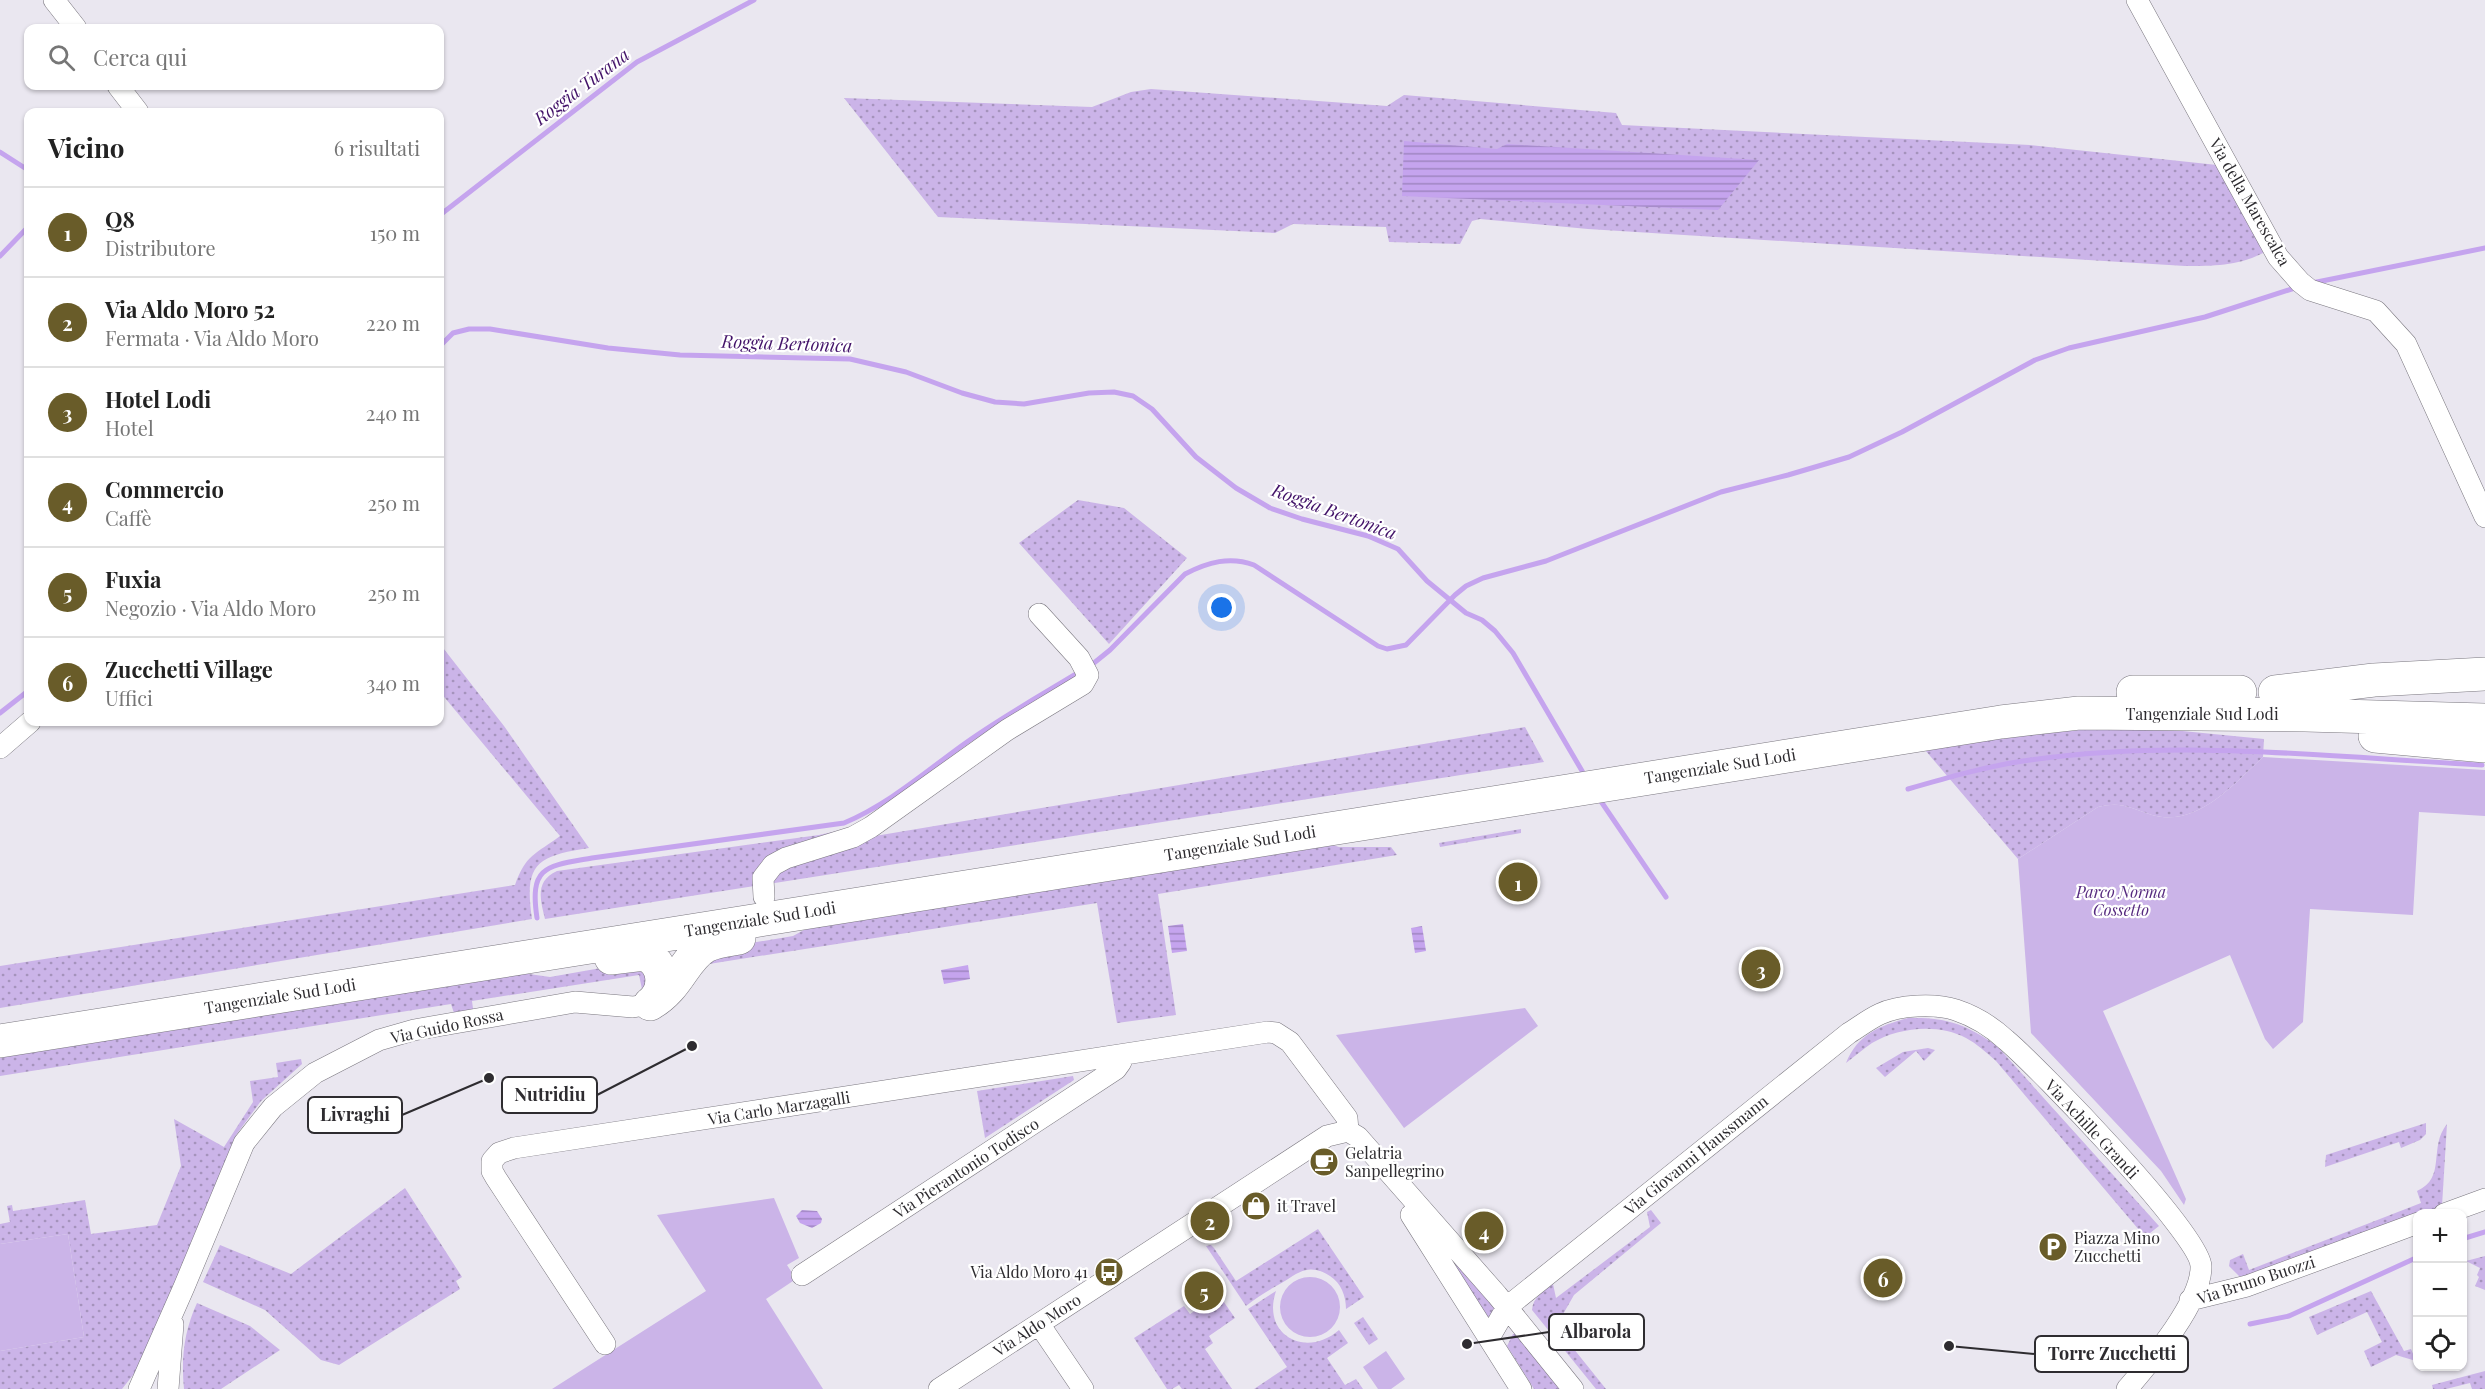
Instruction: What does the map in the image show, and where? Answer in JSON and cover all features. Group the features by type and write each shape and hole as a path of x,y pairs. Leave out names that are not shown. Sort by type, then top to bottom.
{"highway":[{"path":"2275,692 2374,680 2485,674"},
{"name":"Tangenziale Sud Lodi","path":"1612,773 1919,714 2052,696 2149,691 2485,697"},
{"name":"Tangenziale Sud Lodi","path":"0,1041 812,911 1612,773 1972,726 2079,713 2305,715 2485,720"},
{"path":"2305,715 2350,734 2485,746"},
{"name":"Tangenziale Sud Lodi","path":"0,1020 764,897 1562,781"},
{"path":"650,1004 668,993 705,946 781,930 812,911"},
{"path":"518,958 559,966 644,954 655,962 663,980 658,997 650,1004"}],"street":[{"path":"54,0 73,24"},
{"name":"Via della Marescalca","path":"2137,0 2278,257 2305,286 2376,311 2406,344 2485,517"},
{"path":"121,90 135,108"},
{"path":"764,897 763,878 773,865 786,858 853,837 871,827 1007,730 1083,684 1086,670 1040,614"},
{"path":"0,748 25,726"},
{"name":"Via Guido Rossa","path":"139,1389 244,1143 273,1107 315,1073 379,1040 414,1030 575,1002 633,1006 650,1004"},
{"name":"Via Giovanni Haussmann","path":"1489,1338 1507,1307 1849,1033 1881,1014 1926,1005"},
{"name":"Via Achille Grandi","path":"1926,1005 1954,1009 1979,1020 2006,1039 2094,1127 2182,1230 2196,1252 2201,1263 2200,1274 2198,1287 2190,1300"},
{"name":"Via Carlo Marzagalli","path":"605,1344 496,1178 492,1161 500,1153 514,1148 1268,1032 1284,1037 1297,1050 1344,1113 1348,1131"},
{"name":"Via Pierantonio Todisco","path":"802,1275 1116,1069 1121,1062 1121,1055"},
{"path":"1348,1131 1358,1137 1507,1307 1573,1389"},
{"name":"Via Aldo Moro","path":"939,1389 1327,1136 1348,1131"},
{"path":"1372,1154 1521,1389"},
{"path":"2457,1209 2485,1198"},
{"name":"Via Bruno Buozzi","path":"2128,1387 2156,1357 2190,1300 2247,1286 2413,1225"},
{"name":"Via Guido Rossa","path":"168,1389 174,1308"},
{"path":"1039,1324 1083,1389"}],"green space":[{"path":"1151,89 1387,106 1404,95 1616,113 1622,125 2030,145 2217,165 2265,252 2236,263 2185,266 1588,229 1480,219 1472,221 1460,244 1389,242 1386,227 1293,224 1275,233 938,217 844,98 1092,107 1131,92"},
{"path":"1078,500 1124,508 1187,558 1109,644 1019,543"},
{"path":"444,649 504,726 589,848 557,855 546,859 538,866 530,886 532,919 0,1008 0,966 515,885 528,861 560,836 444,697"},
{"path":"1525,727 1544,762 545,919 542,904 542,885 550,875 557,871 819,835 855,827 875,836"},
{"path":"2103,728 2152,728 2264,739 2263,757 2227,791 2199,809 2184,815 2168,817 2152,815 2120,805 2098,807 2018,859 1925,750 2012,736"},
{"name":"Parco Norma Cossetto","path":"2263,757 2485,770 2485,816 2419,812 2413,915 2310,909 2303,1022 2273,1049 2265,1039 2230,955 2103,1011 2186,1199 2184,1205 2161,1171 2031,1033 2018,859 2098,807 2120,805 2152,815 2168,817 2184,815 2199,809 2227,791"},
{"path":"1521,829 1521,833 1440,847 1439,843"},
{"path":"1321,841 1339,847 1391,847 1397,855 1158,894 1176,1015 1117,1023 1097,903 709,964 727,947 793,936 822,920"},
{"path":"635,962 650,969 643,994 639,975 472,1001 474,1016 456,1019 451,1004 0,1076 0,1055 522,973 550,977"},
{"path":"1525,1008 1538,1026 1404,1128 1336,1035"},
{"path":"1908,1018 1955,1023 1997,1046 2159,1226 2145,1237 1996,1061 1966,1038 1944,1030 1906,1030 1872,1043 1846,1063 1863,1038 1888,1024"},
{"path":"1928,1048 1935,1050 1924,1061 1916,1051 1885,1077 1876,1068 1903,1052"},
{"path":"301,1059 302,1064 261,1101 236,1135 141,1365 122,1389 0,1389 0,1351 84,1337 68,1234 0,1244 0,1224 10,1222 7,1206 12,1205 13,1211 85,1200 91,1234 157,1225 181,1166 174,1119 224,1147 253,1102 250,1081 278,1077 276,1063"},
{"path":"1073,1076 1074,1080 985,1138 977,1091"},
{"path":"2426,1123 2426,1134 2420,1140 2401,1148 2399,1142 2325,1167 2326,1155"},
{"path":"2447,1124 2442,1206 2434,1209 2413,1209 2413,1216 2241,1278 2229,1266 2230,1260 2243,1254 2249,1270 2421,1203 2417,1191 2432,1178 2441,1133"},
{"path":"405,1188 462,1277 456,1281 460,1289 339,1365 321,1360 265,1310 203,1282 220,1245 291,1274"},
{"path":"774,1198 799,1258 787,1265 796,1279 766,1299 823,1389 552,1389 706,1291 657,1215"},
{"path":"1651,1210 1661,1223 1574,1295 1562,1316 1561,1324 1565,1338 1606,1389 1596,1389 1532,1310 1533,1305 1539,1295 1553,1284 1556,1298 1650,1227 1647,1212"},
{"path":"1318,1229 1364,1297 1346,1309 1344,1295 1337,1282 1330,1276 1314,1270 1296,1274 1246,1306 1206,1246 1211,1245 1214,1248 1236,1281"},
{"path":"68,1234 84,1337 0,1351 0,1244"},
{"path":"1441,1245 1498,1311 1492,1325"},
{"path":"2485,1256 2485,1290 2475,1286 2480,1268 2467,1261"},
{"path":"1310,1277 1331,1286 1340,1307 1331,1328 1310,1337 1289,1328 1280,1307 1289,1286"},
{"path":"1276,1291 1273,1306 1275,1320 1281,1330 1290,1338 1301,1342 1313,1342 1326,1338 1339,1330 1348,1343 1327,1358 1345,1385 1356,1379 1363,1389 1254,1389 1287,1367 1248,1309"},
{"path":"2371,1291 2404,1351 2411,1349 2413,1360 2396,1355 2371,1367 2364,1351 2382,1342 2367,1312 2317,1335 2309,1317"},
{"path":"1219,1295 1235,1318 1209,1336 1213,1343 1205,1349 1232,1389 1182,1389 1179,1385 1167,1389 1134,1338 1184,1306 1190,1314"},
{"path":"197,1303 250,1326 280,1350 221,1389 184,1389 185,1345 189,1324"},
{"path":"1363,1317 1378,1339 1369,1345 1354,1323"},
{"path":"1517,1333 1561,1389 1534,1389 1507,1346 1513,1334"},
{"path":"1386,1351 1405,1379 1391,1389 1378,1389 1363,1367"},
{"path":"2485,1371 2485,1389 2472,1389 2470,1383 2446,1389 2433,1389 2432,1385"}],"shaded area":[{"path":"1404,141 1497,149 1507,144 1759,160 1718,210 1402,196"},
{"path":"1183,924 1187,951 1172,953 1168,926"},
{"path":"1422,926 1426,951 1415,953 1411,928"},
{"path":"968,965 970,979 944,984 941,970"},
{"path":"802,1210 817,1211 822,1219 821,1223 812,1228 800,1223 796,1216"}],"waterway":[{"name":"Roggia Turana","path":"444,212 637,62 754,0"},
{"path":"0,152 24,167"},
{"name":"Roggia Turana","path":"0,256 24,231"},
{"path":"2312,283 2485,248"},
{"path":"1089,667 1110,650 1185,574 1202,566 1228,561 1254,565 1378,646 1387,649 1406,645 1455,595 1466,586 1483,578 1546,561 1721,492 1849,457 1902,432 2035,360 2069,348 2205,317 2298,287"},
{"name":"Roggia Bertonica","path":"444,342 453,333 469,329 490,329 608,348 680,355 850,359 906,372 962,393 995,402 1024,404 1089,393 1114,392 1133,396 1152,409 1196,457 1236,488 1270,508 1368,536 1398,549 1427,581 1466,613 1482,620 1495,631 1513,653 1585,776"},
{"path":"537,918 535,901 539,878 545,871 563,863 844,823 860,816 890,798 989,727 1081,671"},
{"name":"Roggia Bertonica","path":"0,713 24,694"},
{"path":"1908,789 2023,761 2080,754 2137,751 2252,751 2482,765"},
{"name":"Roggia Bertonica","path":"1598,797 1666,897"},
{"name":"Roggia Bertonica","path":"2467,1237 2485,1232"},
{"name":"Roggia Bertonica","path":"2250,1324 2289,1316 2413,1259"}],"place":[{"name":"Q8","path":"1518,882"},
{"name":"Hotel Lodi","path":"1761,969"},
{"name":"Nutridiu","path":"692,1046"},
{"name":"Livraghi","path":"489,1078"},
{"name":"Gelatria Sanpellegrino","path":"1324,1162"},
{"name":"it Travel","path":"1256,1206"},
{"name":"Via Aldo Moro 52","path":"1210,1221"},
{"name":"Commercio","path":"1484,1231"},
{"name":"Piazza Mino Zucchetti","path":"2053,1247"},
{"name":"Via Aldo Moro 41","path":"1109,1272"},
{"name":"Zucchetti Village","path":"1883,1278"},
{"name":"Fuxia","path":"1204,1291"},
{"name":"Albarola","path":"1467,1344"},
{"name":"Torre Zucchetti","path":"1949,1346"}]}
